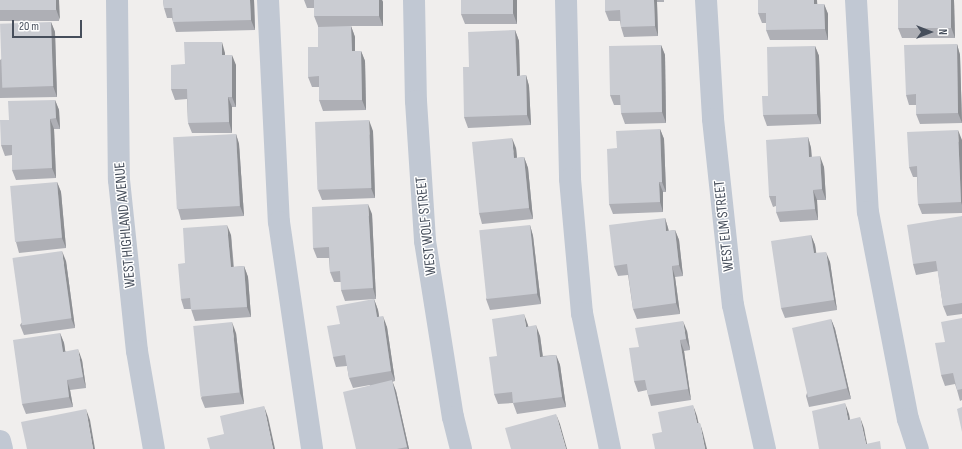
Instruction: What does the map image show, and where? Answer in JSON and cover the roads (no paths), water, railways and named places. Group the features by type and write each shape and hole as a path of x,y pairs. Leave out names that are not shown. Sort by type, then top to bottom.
{"street":[{"name":"WEST HIGHLAND AVENUE","path":"117,0 120,180 137,351 154,449"},
{"path":"268,0 279,222 312,449"},
{"name":"WEST WOLF STREET","path":"414,0 416,101 425,241 453,417 461,449"},
{"path":"566,0 570,179 582,313 610,449"},
{"name":"WEST ELM STREET","path":"706,0 713,119 733,305 765,449"},
{"path":"856,0 868,212 908,419 918,449"},
{"path":"0,441 2,449"}]}
